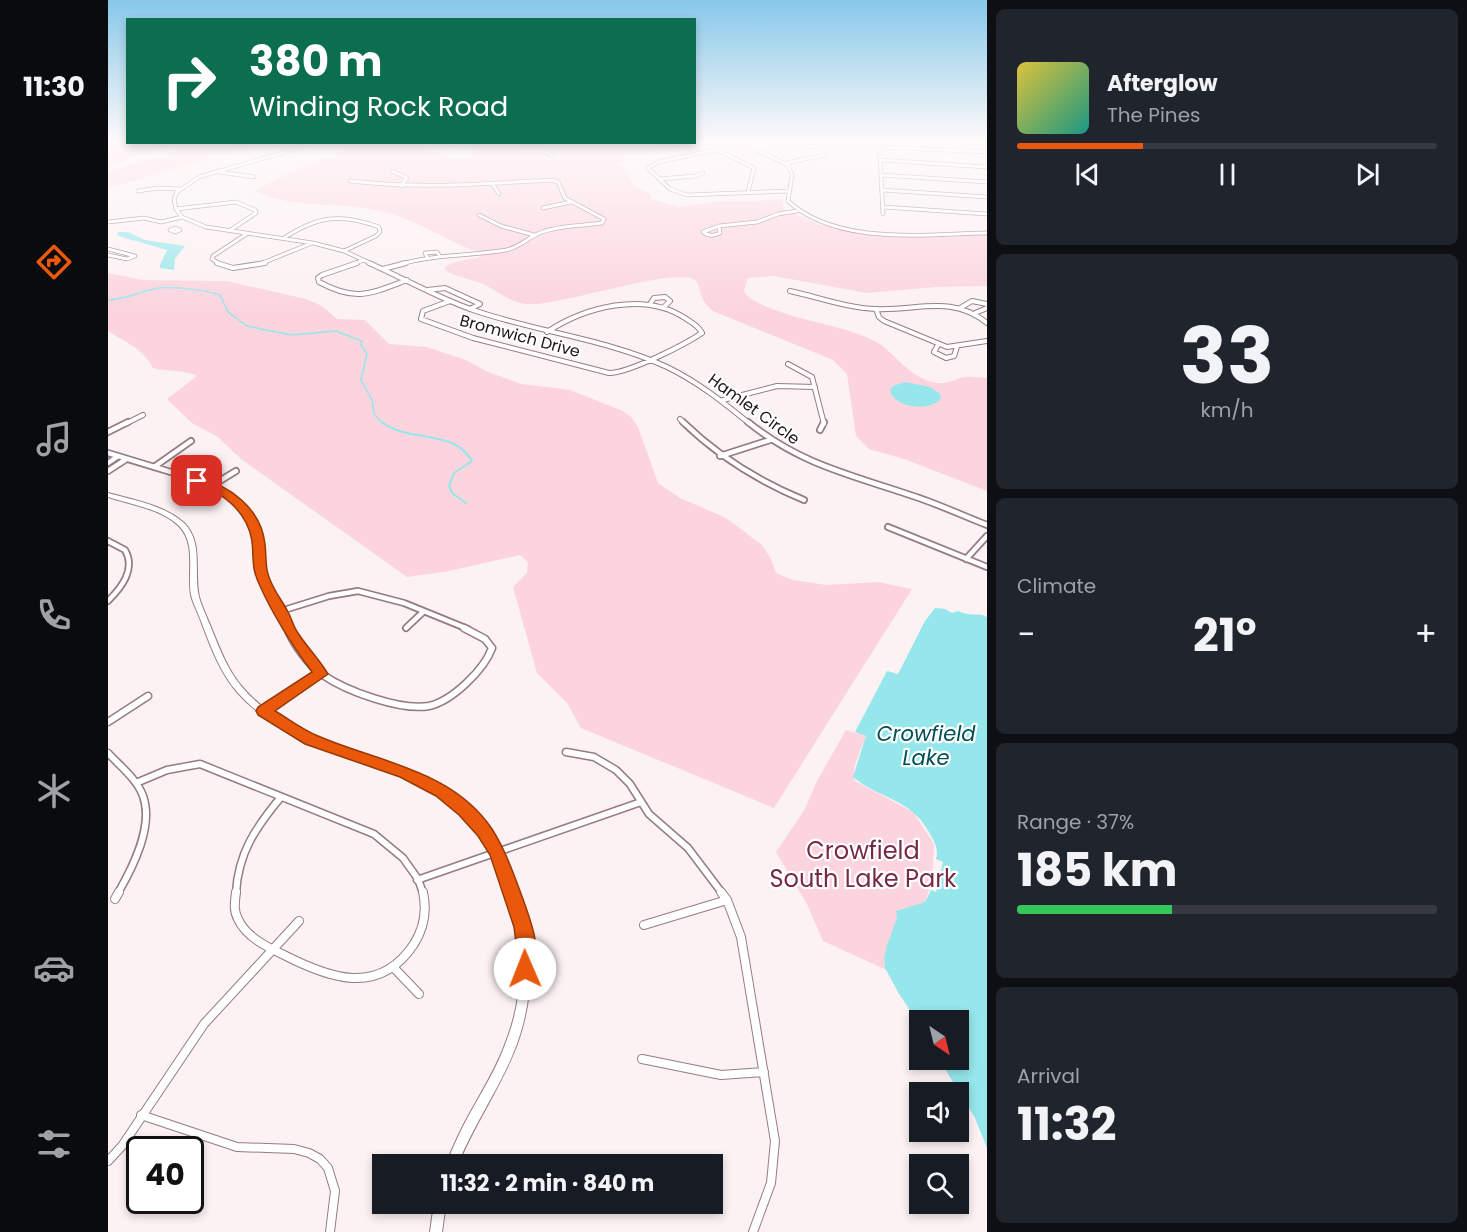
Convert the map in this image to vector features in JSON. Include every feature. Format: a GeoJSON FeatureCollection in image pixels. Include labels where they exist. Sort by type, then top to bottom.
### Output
{"type":"FeatureCollection","features":[{"type":"Feature","properties":{"kind":"street"},"geometry":{"type":"LineString","coordinates":[[161,222],[182,217],[176,209],[174,200],[176,196]]}},
{"type":"Feature","properties":{"kind":"street"},"geometry":{"type":"LineString","coordinates":[[383,269],[427,257],[425,253],[431,250],[439,255],[507,250],[523,245],[534,235],[544,231],[593,226],[604,221],[565,196]]}},
{"type":"Feature","properties":{"kind":"street"},"geometry":{"type":"LineString","coordinates":[[788,196],[788,201],[796,210],[826,225],[864,232],[987,233]]}},
{"type":"Feature","properties":{"kind":"street"},"geometry":{"type":"LineString","coordinates":[[883,196],[883,214]]}},
{"type":"Feature","properties":{"kind":"street"},"geometry":{"type":"LineString","coordinates":[[176,209],[236,202],[255,210],[256,213],[229,231]]}},
{"type":"Feature","properties":{"kind":"street"},"geometry":{"type":"LineString","coordinates":[[543,208],[572,202]]}},
{"type":"Feature","properties":{"kind":"street"},"geometry":{"type":"LineString","coordinates":[[884,207],[987,214]]}},
{"type":"Feature","properties":{"kind":"street"},"geometry":{"type":"LineString","coordinates":[[719,226],[720,233],[717,235],[703,232],[719,226],[757,222],[796,210]]}},
{"type":"Feature","properties":{"kind":"street"},"geometry":{"type":"LineString","coordinates":[[479,216],[501,226],[534,235]]}},
{"type":"Feature","properties":{"kind":"street","name":"Hamlet Circle"},"geometry":{"type":"LineString","coordinates":[[182,217],[229,231],[313,243],[344,252],[470,309],[547,332],[589,341],[648,360],[687,377],[723,400],[770,440],[830,471],[911,495],[987,525]]}},
{"type":"Feature","properties":{"kind":"street"},"geometry":{"type":"LineString","coordinates":[[108,221],[144,218],[161,222],[170,229]]}},
{"type":"Feature","properties":{"kind":"street"},"geometry":{"type":"LineString","coordinates":[[284,238],[308,223],[324,219],[346,219],[379,227],[380,232],[376,236],[344,252]]}},
{"type":"Feature","properties":{"kind":"street"},"geometry":{"type":"LineString","coordinates":[[248,233],[213,256],[212,259],[215,262],[239,267],[255,266],[313,243]]}},
{"type":"Feature","properties":{"kind":"street"},"geometry":{"type":"LineString","coordinates":[[108,249],[135,256],[127,259],[110,255]]}},
{"type":"Feature","properties":{"kind":"street"},"geometry":{"type":"LineString","coordinates":[[110,255],[119,253]]}},
{"type":"Feature","properties":{"kind":"street"},"geometry":{"type":"LineString","coordinates":[[364,260],[322,275],[318,278],[319,282],[354,296],[364,295],[407,280]]}},
{"type":"Feature","properties":{"kind":"street","name":"Hamlet Circle"},"geometry":{"type":"LineString","coordinates":[[427,290],[445,288],[480,304],[470,309]]}},
{"type":"Feature","properties":{"kind":"street"},"geometry":{"type":"LineString","coordinates":[[790,291],[876,309],[936,306],[960,308],[975,314],[987,323]]}},
{"type":"Feature","properties":{"kind":"street"},"geometry":{"type":"LineString","coordinates":[[650,304],[654,298],[665,297],[670,301],[664,307]]}},
{"type":"Feature","properties":{"kind":"street","name":"Bromwich Drive"},"geometry":{"type":"LineString","coordinates":[[450,301],[423,311],[421,319],[496,343],[604,372],[624,372],[648,360]]}},
{"type":"Feature","properties":{"kind":"street"},"geometry":{"type":"LineString","coordinates":[[960,308],[972,301],[987,306]]}},
{"type":"Feature","properties":{"kind":"street"},"geometry":{"type":"LineString","coordinates":[[547,332],[556,324],[574,316],[621,306],[650,304],[664,307],[699,327],[702,333],[694,340],[670,348],[648,360]]}},
{"type":"Feature","properties":{"kind":"street"},"geometry":{"type":"LineString","coordinates":[[975,314],[987,306]]}},
{"type":"Feature","properties":{"kind":"street"},"geometry":{"type":"LineString","coordinates":[[876,309],[879,317],[884,321],[938,345],[957,347],[987,341]]}},
{"type":"Feature","properties":{"kind":"street"},"geometry":{"type":"LineString","coordinates":[[938,345],[934,352],[946,358],[954,356],[957,347]]}},
{"type":"Feature","properties":{"kind":"street"},"geometry":{"type":"LineString","coordinates":[[788,364],[809,373],[816,387],[824,423],[820,430]]}},
{"type":"Feature","properties":{"kind":"street"},"geometry":{"type":"LineString","coordinates":[[723,400],[777,386],[816,387]]}},
{"type":"Feature","properties":{"kind":"street"},"geometry":{"type":"LineString","coordinates":[[108,432],[143,415]]}},
{"type":"Feature","properties":{"kind":"street"},"geometry":{"type":"LineString","coordinates":[[680,419],[720,456],[754,478],[804,500]]}},
{"type":"Feature","properties":{"kind":"street"},"geometry":{"type":"LineString","coordinates":[[720,456],[770,440]]}},
{"type":"Feature","properties":{"kind":"street"},"geometry":{"type":"LineString","coordinates":[[154,467],[191,441]]}},
{"type":"Feature","properties":{"kind":"street"},"geometry":{"type":"LineString","coordinates":[[108,453],[213,485],[235,500],[255,527],[258,567],[281,611],[289,632],[321,674],[378,699],[425,707],[440,701],[490,658],[492,648],[476,632],[404,603],[358,591],[337,594],[281,611]]}},
{"type":"Feature","properties":{"kind":"street"},"geometry":{"type":"LineString","coordinates":[[108,463],[117,457]]}},
{"type":"Feature","properties":{"kind":"street"},"geometry":{"type":"LineString","coordinates":[[108,471],[125,460]]}},
{"type":"Feature","properties":{"kind":"street"},"geometry":{"type":"LineString","coordinates":[[213,485],[236,471]]}},
{"type":"Feature","properties":{"kind":"street"},"geometry":{"type":"LineString","coordinates":[[108,495],[153,509],[183,526],[190,536],[194,551],[191,578],[195,597],[214,649],[240,690],[263,711],[311,740],[406,772],[442,791],[484,831],[498,854],[523,927],[526,951],[524,986],[512,1043],[456,1154]]}},
{"type":"Feature","properties":{"kind":"street"},"geometry":{"type":"LineString","coordinates":[[888,527],[987,567]]}},
{"type":"Feature","properties":{"kind":"street"},"geometry":{"type":"LineString","coordinates":[[966,559],[987,536]]}},
{"type":"Feature","properties":{"kind":"street"},"geometry":{"type":"LineString","coordinates":[[108,541],[123,548],[128,556],[129,564],[123,584],[108,601]]}},
{"type":"Feature","properties":{"kind":"street"},"geometry":{"type":"LineString","coordinates":[[406,628],[423,612]]}},
{"type":"Feature","properties":{"kind":"street"},"geometry":{"type":"LineString","coordinates":[[263,711],[321,674]]}},
{"type":"Feature","properties":{"kind":"street"},"geometry":{"type":"LineString","coordinates":[[108,722],[148,696]]}},
{"type":"Feature","properties":{"kind":"street"},"geometry":{"type":"LineString","coordinates":[[566,752],[594,757],[616,770],[630,784],[641,802],[662,826],[688,848],[727,900],[741,937],[775,1141],[771,1183],[753,1232]]}},
{"type":"Feature","properties":{"kind":"street"},"geometry":{"type":"LineString","coordinates":[[108,753],[136,783],[145,798],[146,818],[129,875],[115,899]]}},
{"type":"Feature","properties":{"kind":"street"},"geometry":{"type":"LineString","coordinates":[[136,783],[155,773],[180,765],[200,764],[281,796],[374,834],[402,855],[417,880],[426,902],[420,935],[408,954],[394,968],[369,977],[348,980],[320,973],[272,950],[245,930],[235,912],[239,859],[252,830],[281,796]]}},
{"type":"Feature","properties":{"kind":"street"},"geometry":{"type":"LineString","coordinates":[[417,880],[498,854],[641,802]]}},
{"type":"Feature","properties":{"kind":"street"},"geometry":{"type":"LineString","coordinates":[[644,925],[727,900]]}},
{"type":"Feature","properties":{"kind":"street"},"geometry":{"type":"LineString","coordinates":[[108,1161],[122,1146],[204,1024],[299,921]]}},
{"type":"Feature","properties":{"kind":"street"},"geometry":{"type":"LineString","coordinates":[[394,968],[419,994]]}},
{"type":"Feature","properties":{"kind":"street"},"geometry":{"type":"LineString","coordinates":[[642,1059],[722,1075],[764,1072]]}},
{"type":"Feature","properties":{"kind":"street"},"geometry":{"type":"LineString","coordinates":[[141,1115],[172,1123],[243,1149],[296,1149],[316,1154],[331,1171],[335,1194],[334,1218],[330,1232]]}},
{"type":"Feature","properties":{"kind":"street"},"geometry":{"type":"LineString","coordinates":[[436,1232],[438,1214]]}},
{"type":"Feature","properties":{"kind":"green space"},"geometry":{"type":"Polygon","coordinates":[[[268,196],[651,196],[651,199],[680,207],[710,202],[778,200],[783,201],[783,208],[820,225],[844,230],[898,237],[899,235],[960,237],[961,235],[987,235],[987,286],[936,287],[867,293],[774,276],[748,278],[744,291],[751,298],[778,311],[844,329],[870,339],[884,347],[915,374],[929,381],[941,383],[964,377],[987,378],[987,491],[904,459],[869,449],[856,436],[847,374],[833,360],[713,311],[705,302],[695,280],[684,277],[666,278],[544,303],[521,303],[483,284],[444,270],[446,266],[455,262],[481,257],[479,251],[469,249],[414,223],[392,214],[365,208],[268,196]]]}},
{"type":"Feature","properties":{"kind":"green space"},"geometry":{"type":"Polygon","coordinates":[[[108,273],[143,280],[226,281],[306,299],[322,306],[337,319],[365,320],[389,344],[427,347],[466,360],[486,371],[521,384],[570,390],[623,411],[631,417],[638,427],[658,483],[680,498],[726,518],[762,545],[776,573],[793,580],[826,585],[878,582],[912,589],[774,808],[581,728],[567,703],[537,673],[513,587],[527,573],[528,562],[520,555],[449,571],[407,577],[241,459],[218,437],[192,423],[167,399],[197,376],[186,372],[153,368],[144,355],[108,331],[108,273]]]}},
{"type":"Feature","properties":{"kind":"green space","name":"Crowfield South Lake Park"},"geometry":{"type":"Polygon","coordinates":[[[846,730],[866,736],[855,764],[855,781],[913,812],[934,844],[932,881],[925,902],[891,972],[823,941],[807,904],[776,852],[805,809],[817,781],[846,730]]]}},
{"type":"Feature","properties":{"kind":"water"},"geometry":{"type":"Polygon","coordinates":[[[118,232],[128,232],[145,240],[185,246],[175,259],[174,270],[160,268],[167,250],[122,237],[117,235],[118,232]]]}},
{"type":"Feature","properties":{"kind":"water"},"geometry":{"type":"Polygon","coordinates":[[[905,382],[930,387],[940,394],[941,399],[929,406],[921,407],[898,401],[890,390],[893,386],[905,382]]]}},
{"type":"Feature","properties":{"kind":"water","name":"Crowfield Lake"},"geometry":{"type":"Polygon","coordinates":[[[935,608],[945,609],[952,613],[958,611],[987,617],[987,1148],[969,1108],[969,1082],[953,1082],[946,1070],[969,1070],[969,1010],[910,1010],[885,968],[884,958],[897,918],[896,911],[925,902],[931,890],[936,892],[943,862],[936,859],[933,839],[913,812],[853,777],[866,736],[855,732],[887,671],[898,674],[925,621],[935,608]]]}},
{"type":"Feature","properties":{"kind":"waterway"},"geometry":{"type":"LineString","coordinates":[[108,300],[160,288],[197,290],[220,295],[228,312],[247,326],[292,335],[336,331],[362,341],[361,345],[367,354],[361,380],[372,400],[374,414],[383,424]]}},
{"type":"Feature","properties":{"kind":"waterway"},"geometry":{"type":"LineString","coordinates":[[382,422],[405,433],[443,440],[464,451],[472,461],[454,473],[449,486],[452,493],[466,503]]}},
{"type":"Feature","properties":{"kind":"route"},"geometry":{"type":"LineString","coordinates":[[197,481],[213,485],[235,500],[255,527],[258,567],[281,611],[289,632],[321,674],[263,711],[311,740],[406,772],[442,791],[465,810],[484,831],[498,854],[523,927],[526,951],[525,969]]}}]}
